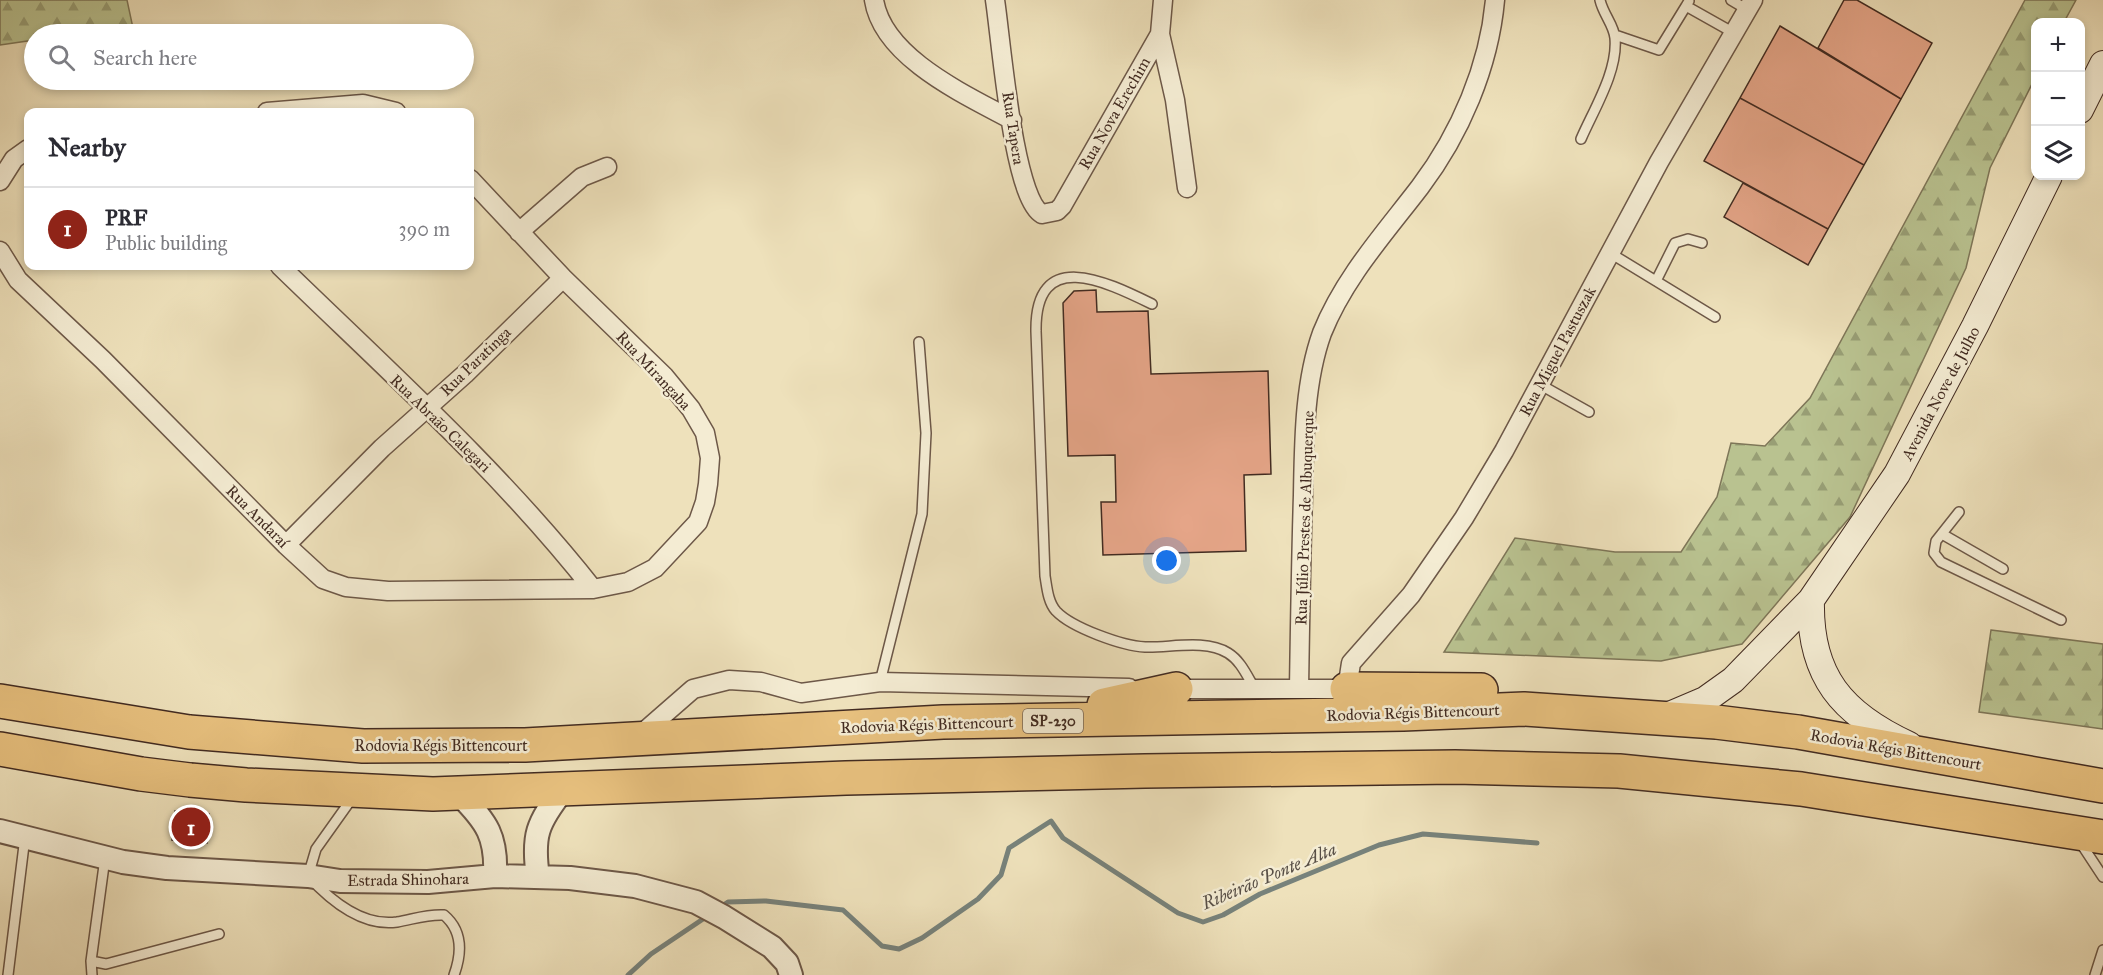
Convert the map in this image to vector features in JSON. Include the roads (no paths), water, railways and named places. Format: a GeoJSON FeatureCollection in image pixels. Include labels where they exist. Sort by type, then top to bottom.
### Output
{"type":"FeatureCollection","features":[{"type":"Feature","properties":{"kind":"highway"},"geometry":{"type":"LineString","coordinates":[[943,722],[990,715],[1085,708],[1176,689]]}},
{"type":"Feature","properties":{"kind":"highway"},"geometry":{"type":"LineString","coordinates":[[1347,689],[1502,690],[1524,708]]}},
{"type":"Feature","properties":{"kind":"highway","name":"Rodovia Régis Bittencourt"},"geometry":{"type":"LineString","coordinates":[[14,701],[189,732],[363,746],[525,745],[943,722],[1403,714],[1524,708],[1663,717],[1798,732],[2103,786]]}},
{"type":"Feature","properties":{"kind":"highway"},"geometry":{"type":"LineString","coordinates":[[0,749],[170,778],[246,785],[460,795],[846,778],[1145,771],[1455,767],[1619,771],[1801,789],[2088,834]]}},
{"type":"Feature","properties":{"kind":"main road"},"geometry":{"type":"LineString","coordinates":[[2085,100],[2103,64]]}},
{"type":"Feature","properties":{"kind":"main road","name":"Avenida Nove de Julho"},"geometry":{"type":"LineString","coordinates":[[1663,717],[1705,700],[1733,680],[1752,664],[1811,600],[1897,474],[1975,326],[2047,180]]}},
{"type":"Feature","properties":{"kind":"main road"},"geometry":{"type":"LineString","coordinates":[[1811,600],[1810,629],[1816,653],[1827,679],[1844,704],[1869,724],[1925,753]]}},
{"type":"Feature","properties":{"kind":"street"},"geometry":{"type":"LineString","coordinates":[[874,0],[888,33],[931,75],[1012,120]]}},
{"type":"Feature","properties":{"kind":"street","name":"Rua Tapera"},"geometry":{"type":"LineString","coordinates":[[995,0],[1023,179],[1037,211],[1042,214],[1056,211],[1069,192]]}},
{"type":"Feature","properties":{"kind":"street","name":"Rua Nova Erechim"},"geometry":{"type":"LineString","coordinates":[[1163,0],[1160,34],[1175,100],[1187,188]]}},
{"type":"Feature","properties":{"kind":"street","name":"Rua Júlio Prestes de Albuquerque"},"geometry":{"type":"LineString","coordinates":[[1299,689],[1304,439],[1311,380],[1322,335],[1339,296],[1421,185],[1446,146],[1473,92],[1487,47],[1495,0]]}},
{"type":"Feature","properties":{"kind":"street","name":"Rua Miguel Pastuszak"},"geometry":{"type":"LineString","coordinates":[[1347,689],[1351,663],[1411,595],[1464,518],[1504,451],[1610,253],[1750,5]]}},
{"type":"Feature","properties":{"kind":"street","name":"Rua Nova Erechim"},"geometry":{"type":"LineString","coordinates":[[1069,192],[1160,34]]}},
{"type":"Feature","properties":{"kind":"street"},"geometry":{"type":"LineString","coordinates":[[315,108],[363,104],[380,108]]}},
{"type":"Feature","properties":{"kind":"street"},"geometry":{"type":"LineString","coordinates":[[0,180],[14,159],[24,152]]}},
{"type":"Feature","properties":{"kind":"street"},"geometry":{"type":"LineString","coordinates":[[519,232],[582,177],[607,167]]}},
{"type":"Feature","properties":{"kind":"street","name":"Rua Mirangaba"},"geometry":{"type":"LineString","coordinates":[[474,183],[563,278],[664,376],[691,409],[705,433],[710,458],[705,502],[698,522],[655,568],[637,577],[593,589]]}},
{"type":"Feature","properties":{"kind":"street","name":"Rua Andaraí"},"geometry":{"type":"LineString","coordinates":[[1,257],[18,280],[103,360],[286,545],[323,579],[346,587],[388,591],[593,589]]}},
{"type":"Feature","properties":{"kind":"street","name":"Rua Abraão Calegari"},"geometry":{"type":"LineString","coordinates":[[284,270],[548,532],[593,589]]}},
{"type":"Feature","properties":{"kind":"street","name":"Rua Paratinga"},"geometry":{"type":"LineString","coordinates":[[286,545],[425,408],[465,374],[563,278]]}},
{"type":"Feature","properties":{"kind":"street"},"geometry":{"type":"LineString","coordinates":[[635,740],[693,689],[729,680],[761,682],[801,693],[880,682],[1176,689],[1347,689]]}},
{"type":"Feature","properties":{"kind":"street"},"geometry":{"type":"LineString","coordinates":[[538,878],[534,850],[535,835],[545,813],[563,790]]}},
{"type":"Feature","properties":{"kind":"street"},"geometry":{"type":"LineString","coordinates":[[460,795],[482,817],[492,835],[496,857],[495,876]]}},
{"type":"Feature","properties":{"kind":"street","name":"Estrada Shinohara"},"geometry":{"type":"LineString","coordinates":[[0,831],[105,858],[167,868],[308,876],[340,881],[428,882],[495,876],[635,886],[679,896],[716,913],[772,947],[787,963],[791,975]]}},
{"type":"Feature","properties":{"kind":"lane"},"geometry":{"type":"LineString","coordinates":[[1581,139],[1613,64],[1615,35],[1602,12],[1600,0]]}},
{"type":"Feature","properties":{"kind":"lane"},"geometry":{"type":"LineString","coordinates":[[1731,0],[1750,5]]}},
{"type":"Feature","properties":{"kind":"lane"},"geometry":{"type":"LineString","coordinates":[[1615,35],[1659,50],[1688,3],[1734,33]]}},
{"type":"Feature","properties":{"kind":"lane"},"geometry":{"type":"LineString","coordinates":[[1656,281],[1675,243],[1688,239],[1702,243]]}},
{"type":"Feature","properties":{"kind":"lane"},"geometry":{"type":"LineString","coordinates":[[1610,253],[1715,317]]}},
{"type":"Feature","properties":{"kind":"lane"},"geometry":{"type":"LineString","coordinates":[[1152,304],[1110,286],[1076,276],[1061,279],[1048,286],[1040,297],[1036,309],[1036,331],[1043,546],[1048,596],[1056,611],[1070,621],[1123,643],[1146,647],[1210,648],[1226,652],[1239,662],[1255,689]]}},
{"type":"Feature","properties":{"kind":"lane"},"geometry":{"type":"LineString","coordinates":[[880,682],[921,514],[926,433],[919,342]]}},
{"type":"Feature","properties":{"kind":"lane"},"geometry":{"type":"LineString","coordinates":[[1539,384],[1589,412]]}},
{"type":"Feature","properties":{"kind":"lane"},"geometry":{"type":"LineString","coordinates":[[1959,512],[1936,541],[1934,553],[1941,562],[2061,620]]}},
{"type":"Feature","properties":{"kind":"lane"},"geometry":{"type":"LineString","coordinates":[[1942,534],[2003,569]]}},
{"type":"Feature","properties":{"kind":"lane"},"geometry":{"type":"LineString","coordinates":[[358,789],[316,849],[308,876],[328,899],[374,920],[397,922],[421,915],[444,915],[456,929],[460,944],[454,975]]}},
{"type":"Feature","properties":{"kind":"lane"},"geometry":{"type":"LineString","coordinates":[[2088,834],[2103,877]]}},
{"type":"Feature","properties":{"kind":"lane"},"geometry":{"type":"LineString","coordinates":[[8,975],[26,837]]}},
{"type":"Feature","properties":{"kind":"lane"},"geometry":{"type":"LineString","coordinates":[[92,975],[91,961],[105,858]]}},
{"type":"Feature","properties":{"kind":"lane"},"geometry":{"type":"LineString","coordinates":[[91,961],[106,964],[219,933]]}},
{"type":"Feature","properties":{"kind":"lane"},"geometry":{"type":"LineString","coordinates":[[2095,975],[2103,950]]}},
{"type":"Feature","properties":{"kind":"waterway","name":"Ribeirão Ponte Alta"},"geometry":{"type":"LineString","coordinates":[[719,908],[728,902],[766,901],[843,910],[882,946],[899,949],[922,938],[978,899],[1001,875],[1009,848],[1051,821],[1063,838],[1178,913],[1203,922],[1223,915],[1260,894],[1379,845],[1423,834],[1537,843]]}},
{"type":"Feature","properties":{"kind":"waterway","name":"Ribeirão Ponte Alta"},"geometry":{"type":"LineString","coordinates":[[628,975],[651,954],[709,915]]}},
{"type":"Feature","properties":{"kind":"place","name":"PRF"},"geometry":{"type":"Point","coordinates":[191,827]}}]}
